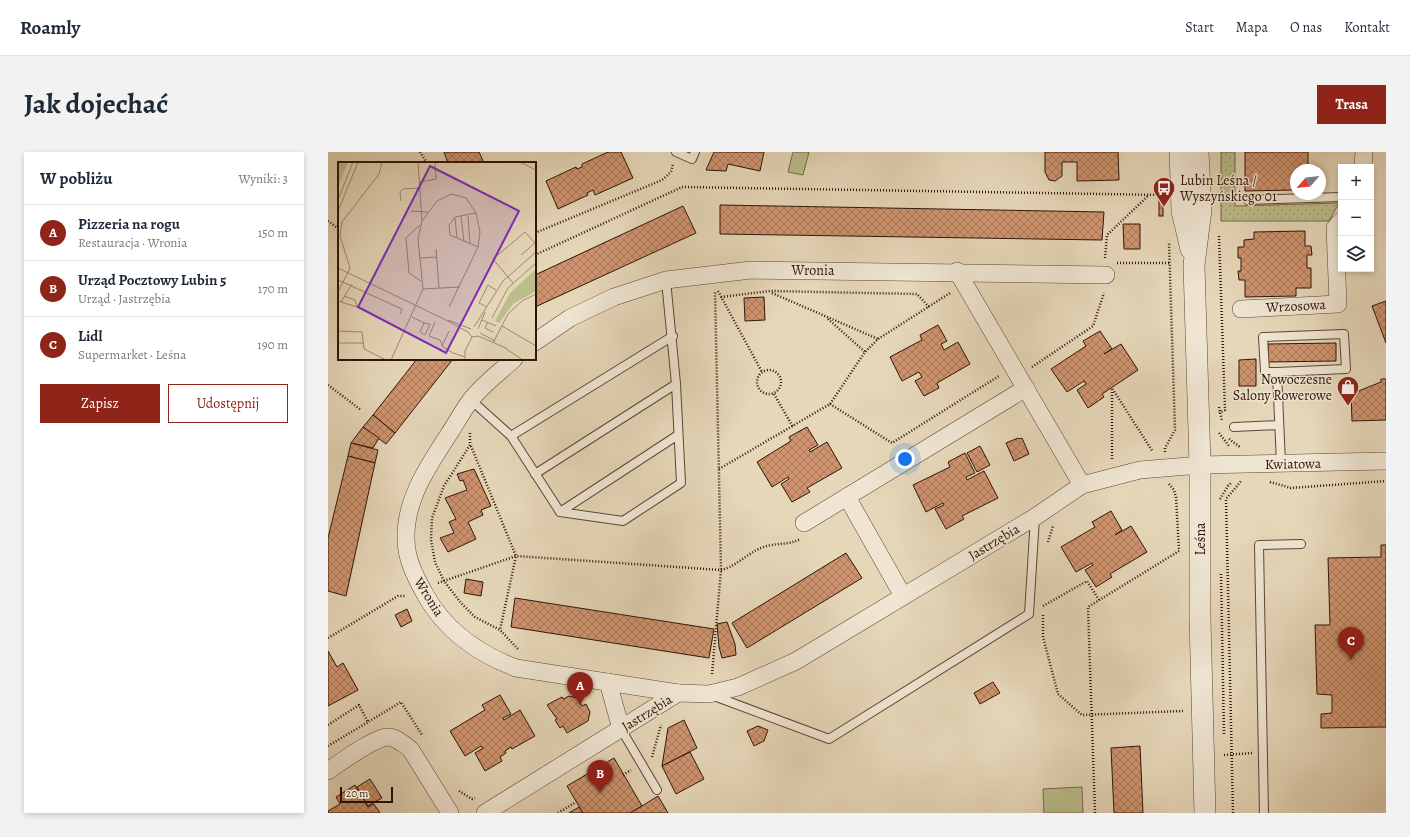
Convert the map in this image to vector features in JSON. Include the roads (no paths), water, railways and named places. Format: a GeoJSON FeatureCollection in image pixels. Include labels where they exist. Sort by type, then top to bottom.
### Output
{"type":"FeatureCollection","features":[{"type":"Feature","properties":{"kind":"street","name":"Leśna"},"geometry":{"type":"LineString","coordinates":[[1180,152],[1182,211],[1194,265]]}},
{"type":"Feature","properties":{"kind":"street","name":"Leśna"},"geometry":{"type":"LineString","coordinates":[[1198,152],[1201,210],[1194,265],[1200,465],[1200,618],[1205,813]]}},
{"type":"Feature","properties":{"kind":"street"},"geometry":{"type":"LineString","coordinates":[[1363,164],[1364,152]]}},
{"type":"Feature","properties":{"kind":"street","name":"Wrzosowa"},"geometry":{"type":"LineString","coordinates":[[1241,309],[1338,304],[1334,228],[1338,224]]}},
{"type":"Feature","properties":{"kind":"street","name":"Wronia"},"geometry":{"type":"LineString","coordinates":[[536,341],[570,318],[614,297],[666,280],[751,270],[956,271],[1106,275]]}},
{"type":"Feature","properties":{"kind":"street"},"geometry":{"type":"LineString","coordinates":[[956,271],[1082,484]]}},
{"type":"Feature","properties":{"kind":"street","name":"Wronia"},"geometry":{"type":"LineString","coordinates":[[513,360],[476,405],[423,474],[410,505],[406,539],[408,556],[414,574],[432,607],[451,629],[473,647],[506,664],[516,668],[678,694]]}},
{"type":"Feature","properties":{"kind":"street"},"geometry":{"type":"LineString","coordinates":[[803,531],[847,497],[1026,388]]}},
{"type":"Feature","properties":{"kind":"street","name":"Kwiatowa"},"geometry":{"type":"LineString","coordinates":[[1200,465],[1386,461]]}},
{"type":"Feature","properties":{"kind":"street","name":"Jastrzębia"},"geometry":{"type":"LineString","coordinates":[[491,811],[678,694],[709,694],[738,687],[796,661],[1035,517],[1082,484],[1140,470],[1200,465]]}},
{"type":"Feature","properties":{"kind":"street"},"geometry":{"type":"LineString","coordinates":[[847,497],[903,596]]}},
{"type":"Feature","properties":{"kind":"street"},"geometry":{"type":"LineString","coordinates":[[608,682],[621,729]]}},
{"type":"Feature","properties":{"kind":"street"},"geometry":{"type":"LineString","coordinates":[[328,771],[378,739],[388,737],[402,742],[411,750],[450,813]]}},
{"type":"Feature","properties":{"kind":"lane"},"geometry":{"type":"LineString","coordinates":[[676,152],[692,159],[695,152]]}},
{"type":"Feature","properties":{"kind":"lane"},"geometry":{"type":"LineString","coordinates":[[1248,200],[1338,197]]}},
{"type":"Feature","properties":{"kind":"lane"},"geometry":{"type":"LineString","coordinates":[[476,405],[511,436],[560,512],[623,521],[681,482],[673,336],[666,280]]}},
{"type":"Feature","properties":{"kind":"lane"},"geometry":{"type":"LineString","coordinates":[[1344,334],[1346,369],[1277,372],[1265,372],[1264,337],[1344,334]]}},
{"type":"Feature","properties":{"kind":"lane"},"geometry":{"type":"LineString","coordinates":[[511,436],[673,336]]}},
{"type":"Feature","properties":{"kind":"lane"},"geometry":{"type":"LineString","coordinates":[[1277,372],[1281,464]]}},
{"type":"Feature","properties":{"kind":"lane"},"geometry":{"type":"LineString","coordinates":[[535,474],[676,384]]}},
{"type":"Feature","properties":{"kind":"lane"},"geometry":{"type":"LineString","coordinates":[[1234,426],[1279,426]]}},
{"type":"Feature","properties":{"kind":"lane"},"geometry":{"type":"LineString","coordinates":[[560,512],[678,435]]}},
{"type":"Feature","properties":{"kind":"lane"},"geometry":{"type":"LineString","coordinates":[[709,694],[764,713],[829,739],[1029,614],[1035,517]]}},
{"type":"Feature","properties":{"kind":"lane"},"geometry":{"type":"LineString","coordinates":[[1264,813],[1259,546],[1301,544]]}},
{"type":"Feature","properties":{"kind":"lane"},"geometry":{"type":"LineString","coordinates":[[621,729],[657,790]]}},
{"type":"Feature","properties":{"kind":"place","name":"Lubin Leśna / Wyszyńskiego 01"},"geometry":{"type":"Point","coordinates":[1164,208]}},
{"type":"Feature","properties":{"kind":"place","name":"Nowoczesne Salony Rowerowe"},"geometry":{"type":"Point","coordinates":[1348,406]}},
{"type":"Feature","properties":{"kind":"place","name":"Lidl"},"geometry":{"type":"Point","coordinates":[1351,660]}},
{"type":"Feature","properties":{"kind":"place","name":"Pizzeria na rogu"},"geometry":{"type":"Point","coordinates":[580,705]}},
{"type":"Feature","properties":{"kind":"place","name":"Urząd Pocztowy Lubin 5"},"geometry":{"type":"Point","coordinates":[600,793]}}]}
